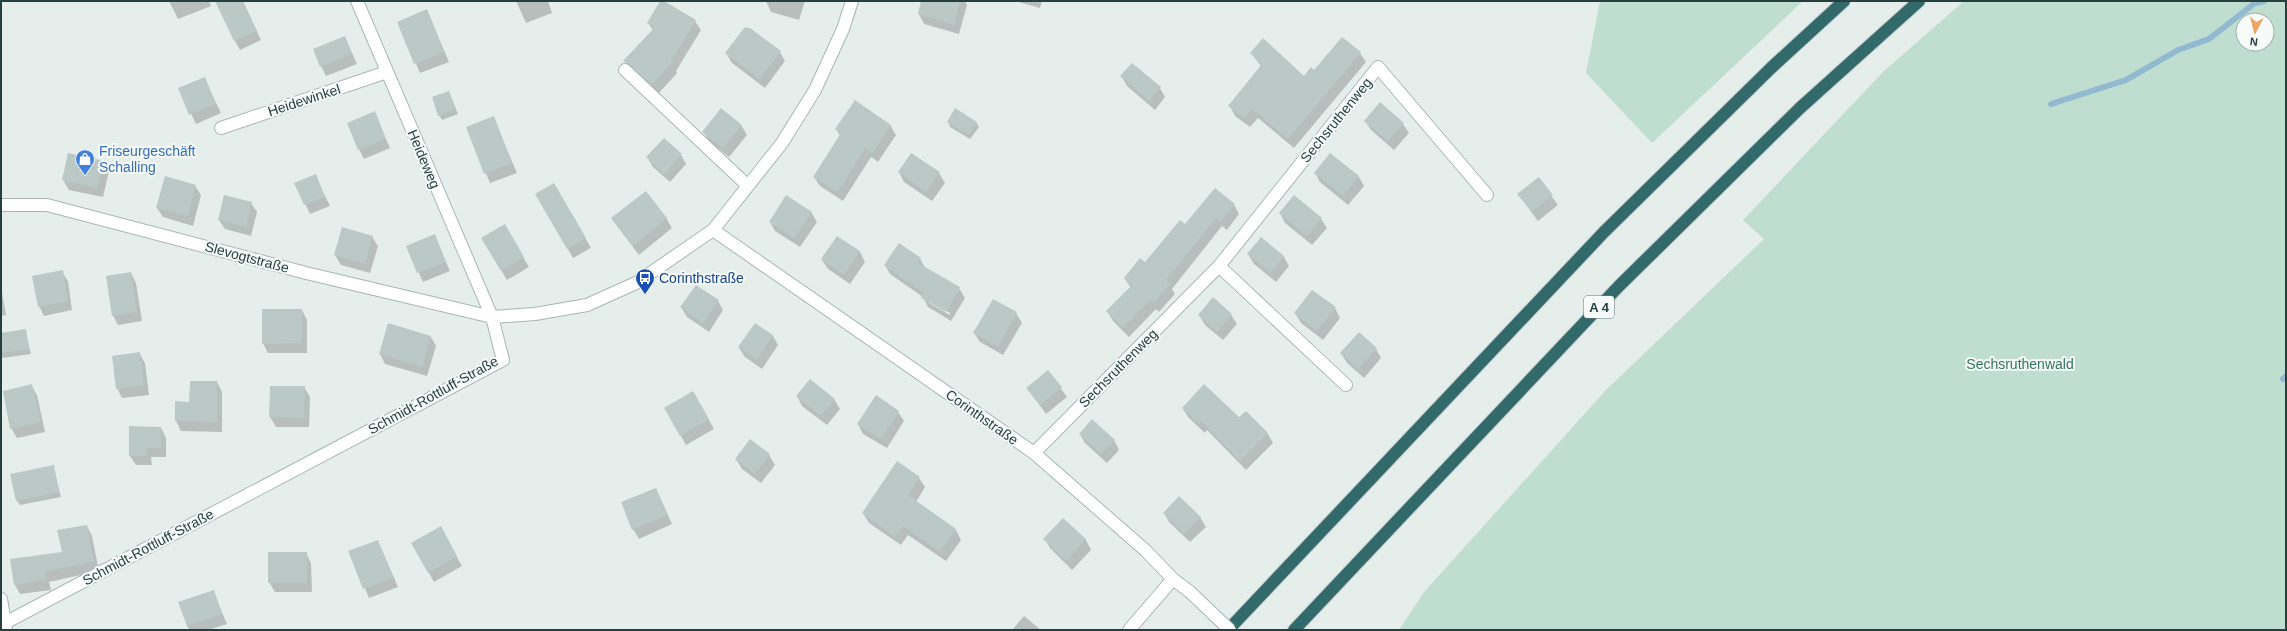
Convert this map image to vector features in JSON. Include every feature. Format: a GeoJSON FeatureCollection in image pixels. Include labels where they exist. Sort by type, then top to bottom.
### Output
{"type":"FeatureCollection","features":[{"type":"Feature","properties":{"kind":"highway"},"geometry":{"type":"LineString","coordinates":[[1229,630],[1604,232],[1771,68],[1844,1]]}},
{"type":"Feature","properties":{"kind":"highway","name":"A 4"},"geometry":{"type":"LineString","coordinates":[[1294,630],[1619,286],[1800,108],[1919,1]]}},
{"type":"Feature","properties":{"kind":"street","name":"Heideweg"},"geometry":{"type":"LineString","coordinates":[[357,1],[492,317]]}},
{"type":"Feature","properties":{"kind":"street"},"geometry":{"type":"LineString","coordinates":[[492,317],[535,314],[587,305],[636,283],[713,230],[782,143],[815,90],[843,29],[852,1]]}},
{"type":"Feature","properties":{"kind":"street","name":"Sechsruthenweg"},"geometry":{"type":"LineString","coordinates":[[1034,453],[1218,266],[1378,67],[1487,195]]}},
{"type":"Feature","properties":{"kind":"street"},"geometry":{"type":"LineString","coordinates":[[625,70],[748,186]]}},
{"type":"Feature","properties":{"kind":"street","name":"Heidewinkel"},"geometry":{"type":"LineString","coordinates":[[221,128],[387,72]]}},
{"type":"Feature","properties":{"kind":"street","name":"Slevogtstraße"},"geometry":{"type":"LineString","coordinates":[[1,206],[47,205],[306,273],[492,317]]}},
{"type":"Feature","properties":{"kind":"street","name":"Corinthstraße"},"geometry":{"type":"LineString","coordinates":[[713,230],[1034,453],[1145,550],[1173,579],[1190,592],[1229,630]]}},
{"type":"Feature","properties":{"kind":"street"},"geometry":{"type":"LineString","coordinates":[[1218,266],[1346,385]]}},
{"type":"Feature","properties":{"kind":"street","name":"Schmidt-Rottluff-Straße"},"geometry":{"type":"LineString","coordinates":[[4,626],[503,360],[492,317]]}},
{"type":"Feature","properties":{"kind":"street"},"geometry":{"type":"LineString","coordinates":[[1129,630],[1173,579]]}},
{"type":"Feature","properties":{"kind":"street"},"geometry":{"type":"LineString","coordinates":[[1,599],[4,626]]}},
{"type":"Feature","properties":{"kind":"green space"},"geometry":{"type":"Polygon","coordinates":[[[1600,1],[1803,1],[1652,143],[1586,73],[1600,1]]]}},
{"type":"Feature","properties":{"kind":"green space","name":"Sechsruthenwald"},"geometry":{"type":"Polygon","coordinates":[[[1964,1],[2286,1],[2286,630],[1399,630],[1424,592],[1607,389],[1764,239],[1743,220],[1883,72],[1964,1]]]}},
{"type":"Feature","properties":{"kind":"building"},"geometry":{"type":"Polygon","coordinates":[[[215,1],[243,1],[257,31],[234,41],[215,1]]]}},
{"type":"Feature","properties":{"kind":"building"},"geometry":{"type":"Polygon","coordinates":[[[660,1],[664,1],[696,20],[671,61],[672,62],[652,85],[630,65],[623,61],[655,27],[647,23],[660,1]]]}},
{"type":"Feature","properties":{"kind":"building"},"geometry":{"type":"Polygon","coordinates":[[[921,1],[960,1],[954,25],[918,14],[921,1]]]}},
{"type":"Feature","properties":{"kind":"building"},"geometry":{"type":"Polygon","coordinates":[[[427,9],[444,52],[414,64],[397,22],[427,9]]]}},
{"type":"Feature","properties":{"kind":"building"},"geometry":{"type":"Polygon","coordinates":[[[744,28],[750,28],[781,51],[760,79],[725,53],[744,28]]]}},
{"type":"Feature","properties":{"kind":"building"},"geometry":{"type":"Polygon","coordinates":[[[345,36],[352,54],[320,67],[313,49],[345,36]]]}},
{"type":"Feature","properties":{"kind":"building"},"geometry":{"type":"Polygon","coordinates":[[[1342,37],[1361,52],[1288,139],[1252,109],[1244,119],[1228,106],[1262,64],[1250,53],[1263,38],[1304,76],[1311,67],[1314,70],[1342,37]]]}},
{"type":"Feature","properties":{"kind":"building"},"geometry":{"type":"Polygon","coordinates":[[[1132,63],[1161,87],[1149,101],[1120,76],[1132,63]]]}},
{"type":"Feature","properties":{"kind":"building"},"geometry":{"type":"Polygon","coordinates":[[[205,77],[216,104],[189,115],[178,88],[205,77]]]}},
{"type":"Feature","properties":{"kind":"building"},"geometry":{"type":"Polygon","coordinates":[[[449,91],[456,109],[438,116],[432,97],[449,91]]]}},
{"type":"Feature","properties":{"kind":"building"},"geometry":{"type":"Polygon","coordinates":[[[855,100],[891,125],[872,153],[865,148],[838,192],[813,177],[841,133],[835,129],[855,100]]]}},
{"type":"Feature","properties":{"kind":"building"},"geometry":{"type":"Polygon","coordinates":[[[1380,102],[1404,123],[1388,141],[1364,121],[1380,102]]]}},
{"type":"Feature","properties":{"kind":"building"},"geometry":{"type":"Polygon","coordinates":[[[721,108],[742,125],[723,148],[702,132],[721,108]]]}},
{"type":"Feature","properties":{"kind":"building"},"geometry":{"type":"Polygon","coordinates":[[[955,108],[977,122],[968,135],[947,122],[955,108]]]}},
{"type":"Feature","properties":{"kind":"building"},"geometry":{"type":"Polygon","coordinates":[[[375,111],[386,139],[358,150],[347,123],[375,111]]]}},
{"type":"Feature","properties":{"kind":"building"},"geometry":{"type":"Polygon","coordinates":[[[494,116],[512,163],[484,174],[466,127],[494,116]]]}},
{"type":"Feature","properties":{"kind":"building"},"geometry":{"type":"Polygon","coordinates":[[[664,138],[682,154],[664,174],[646,157],[664,138]]]}},
{"type":"Feature","properties":{"kind":"building"},"geometry":{"type":"Polygon","coordinates":[[[68,153],[104,161],[97,188],[62,180],[68,153]]]}},
{"type":"Feature","properties":{"kind":"building"},"geometry":{"type":"Polygon","coordinates":[[[911,153],[940,172],[926,192],[898,172],[911,153]]]}},
{"type":"Feature","properties":{"kind":"building"},"geometry":{"type":"Polygon","coordinates":[[[1330,153],[1359,176],[1343,196],[1314,173],[1330,153]]]}},
{"type":"Feature","properties":{"kind":"building"},"geometry":{"type":"Polygon","coordinates":[[[316,174],[325,197],[304,205],[294,183],[316,174]]]}},
{"type":"Feature","properties":{"kind":"building"},"geometry":{"type":"Polygon","coordinates":[[[165,176],[196,185],[188,216],[156,208],[165,176]]]}},
{"type":"Feature","properties":{"kind":"building"},"geometry":{"type":"Polygon","coordinates":[[[1539,177],[1553,195],[1532,212],[1517,194],[1539,177]]]}},
{"type":"Feature","properties":{"kind":"building"},"geometry":{"type":"Polygon","coordinates":[[[554,183],[586,238],[567,249],[535,194],[554,183]]]}},
{"type":"Feature","properties":{"kind":"building"},"geometry":{"type":"Polygon","coordinates":[[[1215,188],[1235,204],[1221,221],[1217,217],[1166,280],[1170,283],[1154,303],[1150,300],[1123,328],[1106,311],[1132,285],[1124,278],[1140,258],[1145,262],[1180,220],[1185,224],[1215,188]]]}},
{"type":"Feature","properties":{"kind":"building"},"geometry":{"type":"Polygon","coordinates":[[[646,191],[667,218],[633,246],[611,218],[646,191]]]}},
{"type":"Feature","properties":{"kind":"building"},"geometry":{"type":"Polygon","coordinates":[[[224,195],[252,202],[246,227],[218,220],[224,195]]]}},
{"type":"Feature","properties":{"kind":"building"},"geometry":{"type":"Polygon","coordinates":[[[786,195],[812,212],[794,238],[769,222],[786,195]]]}},
{"type":"Feature","properties":{"kind":"building"},"geometry":{"type":"Polygon","coordinates":[[[1294,195],[1322,218],[1307,236],[1279,213],[1294,195]]]}},
{"type":"Feature","properties":{"kind":"building"},"geometry":{"type":"Polygon","coordinates":[[[505,224],[524,257],[501,271],[481,238],[505,224]]]}},
{"type":"Feature","properties":{"kind":"building"},"geometry":{"type":"Polygon","coordinates":[[[342,227],[373,236],[365,264],[334,255],[342,227]]]}},
{"type":"Feature","properties":{"kind":"building"},"geometry":{"type":"Polygon","coordinates":[[[435,234],[446,262],[417,273],[406,246],[435,234]]]}},
{"type":"Feature","properties":{"kind":"building"},"geometry":{"type":"Polygon","coordinates":[[[837,236],[860,251],[844,275],[821,259],[837,236]]]}},
{"type":"Feature","properties":{"kind":"building"},"geometry":{"type":"Polygon","coordinates":[[[1261,237],[1284,256],[1271,273],[1247,254],[1261,237]]]}},
{"type":"Feature","properties":{"kind":"building"},"geometry":{"type":"Polygon","coordinates":[[[899,243],[921,258],[918,263],[960,287],[946,312],[921,298],[924,293],[884,265],[899,243]]]}},
{"type":"Feature","properties":{"kind":"building"},"geometry":{"type":"Polygon","coordinates":[[[63,270],[68,301],[38,307],[32,276],[63,270]]]}},
{"type":"Feature","properties":{"kind":"building"},"geometry":{"type":"Polygon","coordinates":[[[131,272],[137,312],[112,316],[106,276],[131,272]]]}},
{"type":"Feature","properties":{"kind":"building"},"geometry":{"type":"Polygon","coordinates":[[[696,285],[719,300],[703,323],[680,307],[696,285]]]}},
{"type":"Feature","properties":{"kind":"building"},"geometry":{"type":"Polygon","coordinates":[[[1312,290],[1336,307],[1317,331],[1294,313],[1312,290]]]}},
{"type":"Feature","properties":{"kind":"building"},"geometry":{"type":"Polygon","coordinates":[[[1213,297],[1232,314],[1217,332],[1198,315],[1213,297]]]}},
{"type":"Feature","properties":{"kind":"building"},"geometry":{"type":"Polygon","coordinates":[[[993,299],[1017,312],[998,347],[973,333],[993,299]]]}},
{"type":"Feature","properties":{"kind":"building"},"geometry":{"type":"Polygon","coordinates":[[[262,309],[302,309],[302,343],[262,344],[262,309]]]}},
{"type":"Feature","properties":{"kind":"building"},"geometry":{"type":"Polygon","coordinates":[[[388,323],[431,336],[422,367],[379,354],[388,323]]]}},
{"type":"Feature","properties":{"kind":"building"},"geometry":{"type":"Polygon","coordinates":[[[755,323],[773,335],[757,360],[738,347],[755,323]]]}},
{"type":"Feature","properties":{"kind":"building"},"geometry":{"type":"Polygon","coordinates":[[[26,329],[29,349],[1,353],[1,333],[26,329]]]}},
{"type":"Feature","properties":{"kind":"building"},"geometry":{"type":"Polygon","coordinates":[[[1359,332],[1377,348],[1358,369],[1340,353],[1359,332]]]}},
{"type":"Feature","properties":{"kind":"building"},"geometry":{"type":"Polygon","coordinates":[[[140,352],[144,385],[116,389],[112,356],[140,352]]]}},
{"type":"Feature","properties":{"kind":"building"},"geometry":{"type":"Polygon","coordinates":[[[1048,370],[1062,387],[1040,405],[1026,388],[1048,370]]]}},
{"type":"Feature","properties":{"kind":"building"},"geometry":{"type":"Polygon","coordinates":[[[810,379],[835,399],[821,416],[796,396],[810,379]]]}},
{"type":"Feature","properties":{"kind":"building"},"geometry":{"type":"Polygon","coordinates":[[[190,381],[217,381],[217,422],[175,421],[175,401],[189,402],[190,381]]]}},
{"type":"Feature","properties":{"kind":"building"},"geometry":{"type":"Polygon","coordinates":[[[32,384],[41,422],[10,429],[3,391],[32,384]]]}},
{"type":"Feature","properties":{"kind":"building"},"geometry":{"type":"Polygon","coordinates":[[[1204,384],[1239,417],[1246,411],[1268,433],[1240,461],[1201,421],[1199,424],[1182,408],[1204,384]]]}},
{"type":"Feature","properties":{"kind":"building"},"geometry":{"type":"Polygon","coordinates":[[[270,386],[305,386],[304,418],[269,417],[270,386]]]}},
{"type":"Feature","properties":{"kind":"building"},"geometry":{"type":"Polygon","coordinates":[[[693,391],[709,419],[680,436],[664,408],[693,391]]]}},
{"type":"Feature","properties":{"kind":"building"},"geometry":{"type":"Polygon","coordinates":[[[876,395],[899,411],[881,439],[857,424],[876,395]]]}},
{"type":"Feature","properties":{"kind":"building"},"geometry":{"type":"Polygon","coordinates":[[[1092,419],[1115,440],[1101,454],[1079,434],[1092,419]]]}},
{"type":"Feature","properties":{"kind":"building"},"geometry":{"type":"Polygon","coordinates":[[[129,426],[161,427],[161,448],[146,448],[147,456],[129,456],[129,426]]]}},
{"type":"Feature","properties":{"kind":"building"},"geometry":{"type":"Polygon","coordinates":[[[750,439],[770,454],[755,474],[735,459],[750,439]]]}},
{"type":"Feature","properties":{"kind":"building"},"geometry":{"type":"Polygon","coordinates":[[[897,461],[920,477],[908,495],[956,529],[940,552],[903,526],[895,537],[862,513],[897,461]]]}},
{"type":"Feature","properties":{"kind":"building"},"geometry":{"type":"Polygon","coordinates":[[[54,465],[59,492],[16,501],[10,474],[54,465]]]}},
{"type":"Feature","properties":{"kind":"building"},"geometry":{"type":"Polygon","coordinates":[[[656,488],[668,515],[632,530],[621,502],[656,488]]]}},
{"type":"Feature","properties":{"kind":"building"},"geometry":{"type":"Polygon","coordinates":[[[1179,496],[1201,517],[1184,534],[1163,513],[1179,496]]]}},
{"type":"Feature","properties":{"kind":"building"},"geometry":{"type":"Polygon","coordinates":[[[1063,518],[1086,539],[1066,561],[1043,539],[1063,518]]]}},
{"type":"Feature","properties":{"kind":"building"},"geometry":{"type":"Polygon","coordinates":[[[87,525],[94,561],[45,572],[46,580],[14,585],[10,559],[62,552],[57,530],[87,525]]]}},
{"type":"Feature","properties":{"kind":"building"},"geometry":{"type":"Polygon","coordinates":[[[441,526],[457,556],[428,573],[411,543],[441,526]]]}},
{"type":"Feature","properties":{"kind":"building"},"geometry":{"type":"Polygon","coordinates":[[[378,540],[393,578],[363,589],[348,551],[378,540]]]}},
{"type":"Feature","properties":{"kind":"building"},"geometry":{"type":"Polygon","coordinates":[[[268,552],[307,552],[307,583],[268,583],[268,552]]]}},
{"type":"Feature","properties":{"kind":"building"},"geometry":{"type":"Polygon","coordinates":[[[214,590],[222,614],[187,626],[178,602],[214,590]]]}},
{"type":"Feature","properties":{"kind":"waterway"},"geometry":{"type":"LineString","coordinates":[[2051,104],[2126,80],[2178,50],[2209,39],[2255,3],[2264,1]]}},
{"type":"Feature","properties":{"kind":"waterway"},"geometry":{"type":"LineString","coordinates":[[2283,379],[2286,376]]}},
{"type":"Feature","properties":{"kind":"place","name":"Friseurgeschäft Schalling"},"geometry":{"type":"Point","coordinates":[85,176]}},
{"type":"Feature","properties":{"kind":"place","name":"Corinthstraße"},"geometry":{"type":"Point","coordinates":[645,295]}}]}
